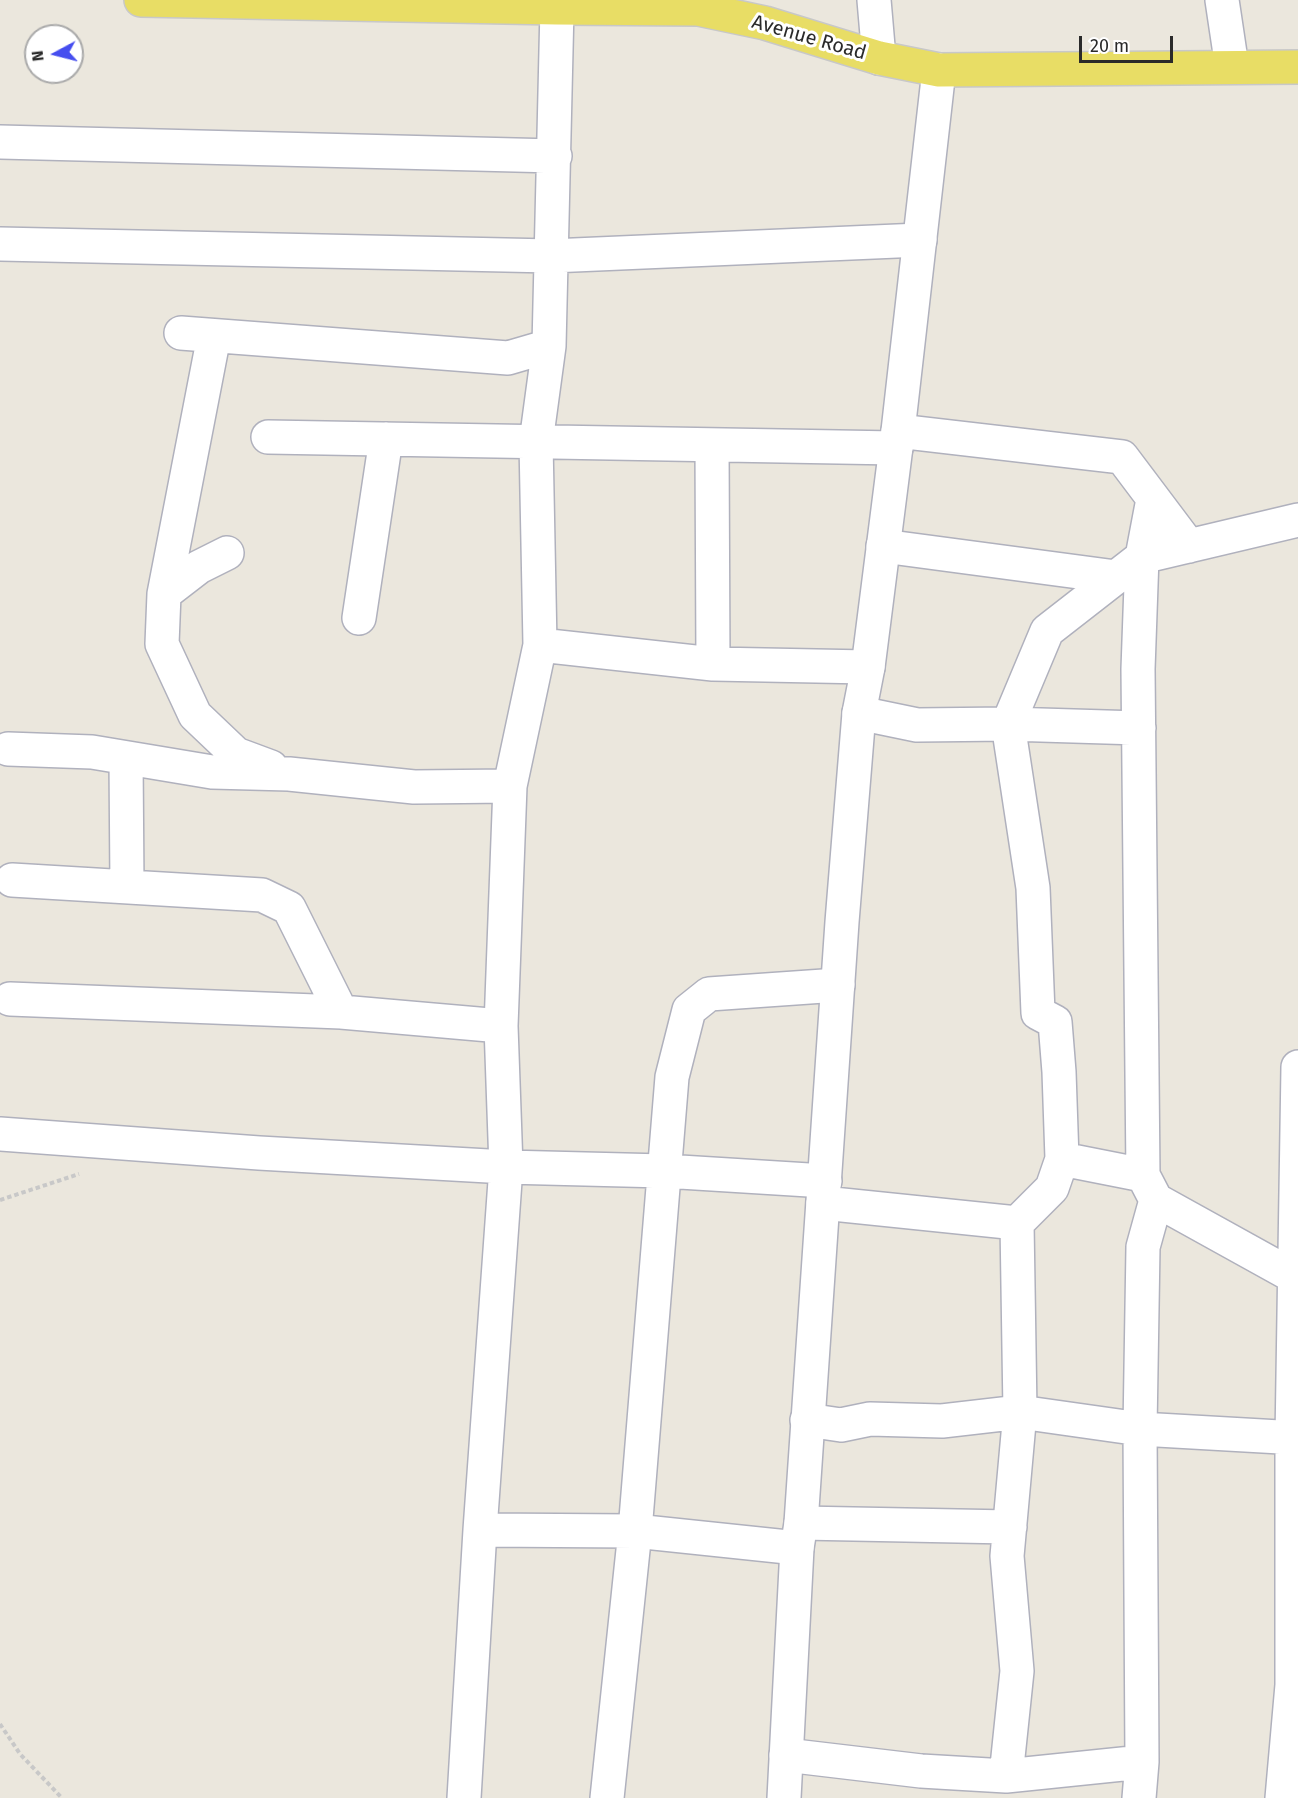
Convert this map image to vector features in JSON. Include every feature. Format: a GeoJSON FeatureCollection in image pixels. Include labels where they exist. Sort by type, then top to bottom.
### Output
{"type":"FeatureCollection","features":[{"type":"Feature","properties":{"kind":"main road","name":"Avenue Road"},"geometry":{"type":"LineString","coordinates":[[141,0],[557,8],[600,4],[698,9],[765,23],[879,58],[939,70],[1298,67]]}},
{"type":"Feature","properties":{"kind":"street"},"geometry":{"type":"LineString","coordinates":[[874,0],[879,58]]}},
{"type":"Feature","properties":{"kind":"street"},"geometry":{"type":"LineString","coordinates":[[1222,0],[1232,67]]}},
{"type":"Feature","properties":{"kind":"street"},"geometry":{"type":"LineString","coordinates":[[464,1798],[480,1530],[506,1167],[501,1026],[510,786],[540,645],[536,442],[549,346],[557,8]]}},
{"type":"Feature","properties":{"kind":"street"},"geometry":{"type":"LineString","coordinates":[[784,1798],[807,1420],[859,713],[868,668],[897,440],[939,70]]}},
{"type":"Feature","properties":{"kind":"street"},"geometry":{"type":"LineString","coordinates":[[0,142],[555,156]]}},
{"type":"Feature","properties":{"kind":"street"},"geometry":{"type":"LineString","coordinates":[[0,244],[551,256],[920,240]]}},
{"type":"Feature","properties":{"kind":"street"},"geometry":{"type":"LineString","coordinates":[[182,333],[508,358],[549,346]]}},
{"type":"Feature","properties":{"kind":"street"},"geometry":{"type":"LineString","coordinates":[[214,336],[164,594],[162,644],[195,715],[236,754],[290,774]]}},
{"type":"Feature","properties":{"kind":"street"},"geometry":{"type":"LineString","coordinates":[[268,437],[712,445],[897,440],[1122,457],[1189,546]]}},
{"type":"Feature","properties":{"kind":"street"},"geometry":{"type":"LineString","coordinates":[[359,618],[386,440]]}},
{"type":"Feature","properties":{"kind":"street"},"geometry":{"type":"LineString","coordinates":[[712,445],[713,664]]}},
{"type":"Feature","properties":{"kind":"street"},"geometry":{"type":"LineString","coordinates":[[1139,1798],[1142,1762],[1140,1429],[1143,1247],[1150,1187],[1138,669],[1142,557],[1153,499]]}},
{"type":"Feature","properties":{"kind":"street"},"geometry":{"type":"LineString","coordinates":[[1006,1776],[1017,1671],[1007,1556],[1020,1412],[1017,1223],[1052,1188],[1062,1159],[1059,1072],[1054,1022],[1038,1013],[1033,888],[1008,724],[1047,631],[1142,557],[1298,520]]}},
{"type":"Feature","properties":{"kind":"street"},"geometry":{"type":"LineString","coordinates":[[883,546],[1116,578]]}},
{"type":"Feature","properties":{"kind":"street"},"geometry":{"type":"LineString","coordinates":[[164,594],[199,567],[227,553]]}},
{"type":"Feature","properties":{"kind":"street"},"geometry":{"type":"LineString","coordinates":[[540,645],[713,664],[868,668]]}},
{"type":"Feature","properties":{"kind":"street"},"geometry":{"type":"LineString","coordinates":[[859,713],[917,726],[1008,724],[1139,728]]}},
{"type":"Feature","properties":{"kind":"street"},"geometry":{"type":"LineString","coordinates":[[8,749],[92,753],[212,772],[290,774],[414,787],[510,786]]}},
{"type":"Feature","properties":{"kind":"street"},"geometry":{"type":"LineString","coordinates":[[126,758],[127,887]]}},
{"type":"Feature","properties":{"kind":"street"},"geometry":{"type":"LineString","coordinates":[[12,880],[262,895],[289,908],[341,1012]]}},
{"type":"Feature","properties":{"kind":"street"},"geometry":{"type":"LineString","coordinates":[[607,1798],[635,1531],[672,1077],[689,1010],[709,994],[838,985]]}},
{"type":"Feature","properties":{"kind":"street"},"geometry":{"type":"LineString","coordinates":[[10,999],[341,1012],[501,1026]]}},
{"type":"Feature","properties":{"kind":"street"},"geometry":{"type":"LineString","coordinates":[[1282,1798],[1292,1685],[1294,1277],[1298,1067]]}},
{"type":"Feature","properties":{"kind":"street"},"geometry":{"type":"LineString","coordinates":[[0,1134],[271,1154],[506,1167],[664,1171],[824,1192],[1017,1223]]}},
{"type":"Feature","properties":{"kind":"street"},"geometry":{"type":"LineString","coordinates":[[1062,1159],[1150,1187],[1294,1277]]}},
{"type":"Feature","properties":{"kind":"street"},"geometry":{"type":"LineString","coordinates":[[807,1420],[841,1425],[870,1419],[942,1421],[1020,1412],[1140,1429],[1295,1438]]}},
{"type":"Feature","properties":{"kind":"street"},"geometry":{"type":"LineString","coordinates":[[480,1530],[635,1531],[799,1536],[1010,1527]]}},
{"type":"Feature","properties":{"kind":"street"},"geometry":{"type":"LineString","coordinates":[[786,1755],[921,1771],[1006,1776],[1142,1762]]}},
{"type":"Feature","properties":{"kind":"street"},"geometry":{"type":"LineString","coordinates":[[921,1771],[950,1798]]}},
{"type":"Feature","properties":{"kind":"path"},"geometry":{"type":"LineString","coordinates":[[0,1200],[78,1175],[107,1142]]}},
{"type":"Feature","properties":{"kind":"path"},"geometry":{"type":"LineString","coordinates":[[0,1724],[20,1754],[62,1798]]}}]}
